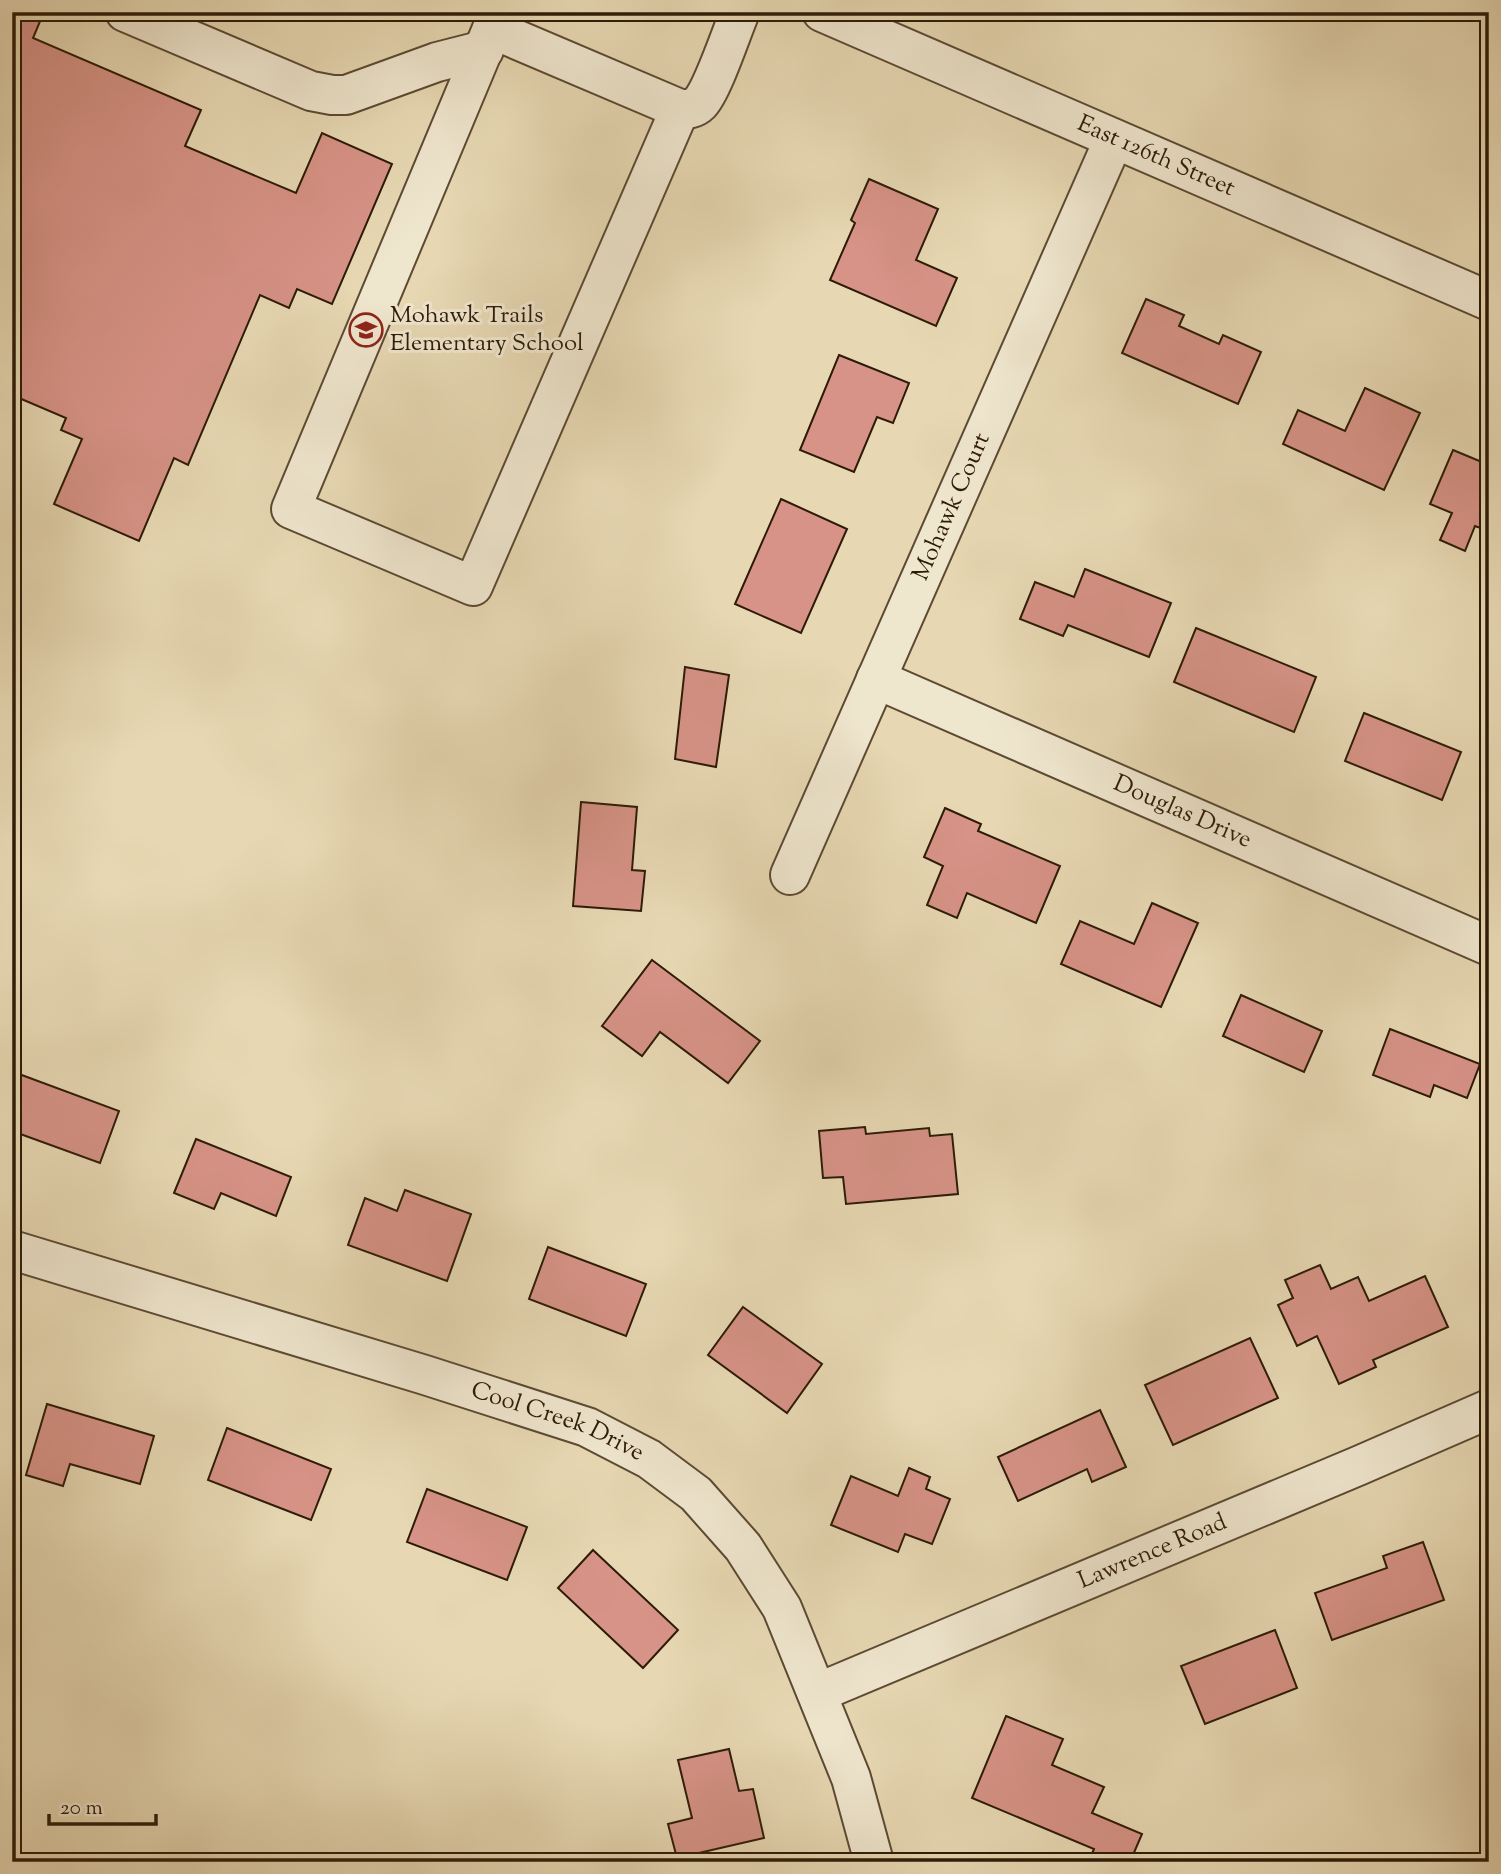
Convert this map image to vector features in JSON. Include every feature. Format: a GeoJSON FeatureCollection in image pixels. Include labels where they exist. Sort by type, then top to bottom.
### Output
{"type":"FeatureCollection","features":[{"type":"Feature","properties":{"kind":"street"},"geometry":{"type":"LineString","coordinates":[[125,12],[311,91],[332,95],[365,90],[438,62],[492,31]]}},
{"type":"Feature","properties":{"kind":"street"},"geometry":{"type":"LineString","coordinates":[[492,31],[680,109],[699,104],[707,93],[740,12]]}},
{"type":"Feature","properties":{"kind":"street","name":"East 126th Street"},"geometry":{"type":"LineString","coordinates":[[822,12],[1489,301]]}},
{"type":"Feature","properties":{"kind":"street"},"geometry":{"type":"LineString","coordinates":[[492,31],[291,509],[473,586],[680,109]]}},
{"type":"Feature","properties":{"kind":"street","name":"Mohawk Court"},"geometry":{"type":"LineString","coordinates":[[790,875],[1114,139]]}},
{"type":"Feature","properties":{"kind":"street","name":"Douglas Drive"},"geometry":{"type":"LineString","coordinates":[[876,679],[1489,946]]}},
{"type":"Feature","properties":{"kind":"street","name":"Cool Creek Drive"},"geometry":{"type":"LineString","coordinates":[[12,1250],[587,1427],[649,1459],[696,1494],[743,1547],[782,1608],[852,1778],[874,1862]]}},
{"type":"Feature","properties":{"kind":"street","name":"Lawrence Road"},"geometry":{"type":"LineString","coordinates":[[817,1693],[1489,1409]]}},
{"type":"Feature","properties":{"kind":"building"},"geometry":{"type":"Polygon","coordinates":[[[12,12],[25,12],[41,19],[33,38],[201,110],[185,146],[296,193],[322,133],[392,164],[332,304],[297,289],[289,308],[260,295],[188,465],[174,458],[139,541],[54,504],[82,439],[61,430],[66,418],[12,395],[12,12]]]}},
{"type":"Feature","properties":{"kind":"building"},"geometry":{"type":"Polygon","coordinates":[[[869,179],[938,209],[916,260],[957,278],[936,326],[830,280],[855,223],[851,220],[869,179]]]}},
{"type":"Feature","properties":{"kind":"building"},"geometry":{"type":"Polygon","coordinates":[[[1146,299],[1184,315],[1179,326],[1219,344],[1223,335],[1261,352],[1238,404],[1122,353],[1146,299]]]}},
{"type":"Feature","properties":{"kind":"building"},"geometry":{"type":"Polygon","coordinates":[[[839,355],[909,383],[893,423],[877,417],[854,472],[800,450],[839,355]]]}},
{"type":"Feature","properties":{"kind":"building"},"geometry":{"type":"Polygon","coordinates":[[[1365,388],[1420,413],[1384,490],[1283,444],[1298,410],[1345,431],[1365,388]]]}},
{"type":"Feature","properties":{"kind":"building"},"geometry":{"type":"Polygon","coordinates":[[[1453,450],[1489,465],[1489,531],[1475,526],[1465,551],[1440,540],[1452,513],[1430,504],[1453,450]]]}},
{"type":"Feature","properties":{"kind":"building"},"geometry":{"type":"Polygon","coordinates":[[[781,499],[847,529],[801,633],[735,604],[781,499]]]}},
{"type":"Feature","properties":{"kind":"building"},"geometry":{"type":"Polygon","coordinates":[[[1085,569],[1171,603],[1149,657],[1068,625],[1063,636],[1020,619],[1035,582],[1074,597],[1085,569]]]}},
{"type":"Feature","properties":{"kind":"building"},"geometry":{"type":"Polygon","coordinates":[[[1196,628],[1316,677],[1294,732],[1174,682],[1196,628]]]}},
{"type":"Feature","properties":{"kind":"building"},"geometry":{"type":"Polygon","coordinates":[[[685,667],[729,675],[716,767],[675,759],[685,667]]]}},
{"type":"Feature","properties":{"kind":"building"},"geometry":{"type":"Polygon","coordinates":[[[1364,713],[1461,752],[1442,800],[1345,761],[1364,713]]]}},
{"type":"Feature","properties":{"kind":"building"},"geometry":{"type":"Polygon","coordinates":[[[1489,799],[1489,814],[1483,812],[1489,799]]]}},
{"type":"Feature","properties":{"kind":"building"},"geometry":{"type":"Polygon","coordinates":[[[581,802],[637,807],[632,870],[645,871],[641,911],[573,906],[581,802]]]}},
{"type":"Feature","properties":{"kind":"building"},"geometry":{"type":"Polygon","coordinates":[[[945,808],[981,824],[978,831],[1060,866],[1036,923],[967,893],[957,918],[927,905],[943,866],[924,857],[945,808]]]}},
{"type":"Feature","properties":{"kind":"building"},"geometry":{"type":"Polygon","coordinates":[[[1152,903],[1198,923],[1161,1007],[1061,964],[1080,921],[1134,944],[1152,903]]]}},
{"type":"Feature","properties":{"kind":"building"},"geometry":{"type":"Polygon","coordinates":[[[652,960],[760,1041],[728,1083],[660,1032],[642,1056],[602,1026],[652,960]]]}},
{"type":"Feature","properties":{"kind":"building"},"geometry":{"type":"Polygon","coordinates":[[[1241,995],[1322,1031],[1304,1072],[1223,1036],[1241,995]]]}},
{"type":"Feature","properties":{"kind":"building"},"geometry":{"type":"Polygon","coordinates":[[[1390,1029],[1480,1064],[1467,1098],[1434,1085],[1430,1097],[1373,1075],[1390,1029]]]}},
{"type":"Feature","properties":{"kind":"building"},"geometry":{"type":"Polygon","coordinates":[[[19,1074],[119,1111],[100,1163],[12,1131],[12,1092],[19,1074]]]}},
{"type":"Feature","properties":{"kind":"building"},"geometry":{"type":"Polygon","coordinates":[[[865,1127],[866,1134],[929,1128],[930,1136],[952,1134],[958,1194],[846,1204],[843,1177],[823,1178],[819,1131],[865,1127]]]}},
{"type":"Feature","properties":{"kind":"building"},"geometry":{"type":"Polygon","coordinates":[[[196,1139],[291,1177],[276,1216],[221,1193],[214,1209],[174,1193],[196,1139]]]}},
{"type":"Feature","properties":{"kind":"building"},"geometry":{"type":"Polygon","coordinates":[[[405,1190],[471,1214],[447,1281],[348,1245],[365,1198],[397,1211],[405,1190]]]}},
{"type":"Feature","properties":{"kind":"building"},"geometry":{"type":"Polygon","coordinates":[[[548,1247],[646,1284],[626,1336],[529,1299],[548,1247]]]}},
{"type":"Feature","properties":{"kind":"building"},"geometry":{"type":"Polygon","coordinates":[[[1320,1265],[1331,1289],[1358,1277],[1369,1301],[1425,1276],[1448,1327],[1373,1360],[1376,1367],[1339,1384],[1317,1336],[1297,1346],[1278,1305],[1293,1298],[1285,1280],[1320,1265]]]}},
{"type":"Feature","properties":{"kind":"building"},"geometry":{"type":"Polygon","coordinates":[[[743,1307],[822,1364],[787,1413],[708,1355],[743,1307]]]}},
{"type":"Feature","properties":{"kind":"building"},"geometry":{"type":"Polygon","coordinates":[[[1250,1338],[1278,1398],[1173,1445],[1145,1385],[1250,1338]]]}},
{"type":"Feature","properties":{"kind":"building"},"geometry":{"type":"Polygon","coordinates":[[[12,1358],[20,1361],[12,1385],[12,1358]]]}},
{"type":"Feature","properties":{"kind":"building"},"geometry":{"type":"Polygon","coordinates":[[[47,1404],[154,1436],[140,1484],[70,1464],[63,1486],[26,1475],[47,1404]]]}},
{"type":"Feature","properties":{"kind":"building"},"geometry":{"type":"Polygon","coordinates":[[[1100,1410],[1126,1467],[1092,1482],[1087,1469],[1018,1501],[998,1457],[1100,1410]]]}},
{"type":"Feature","properties":{"kind":"building"},"geometry":{"type":"Polygon","coordinates":[[[227,1428],[331,1469],[311,1520],[208,1480],[227,1428]]]}},
{"type":"Feature","properties":{"kind":"building"},"geometry":{"type":"Polygon","coordinates":[[[909,1468],[930,1477],[926,1489],[950,1499],[932,1544],[905,1534],[898,1552],[831,1525],[851,1476],[898,1496],[909,1468]]]}},
{"type":"Feature","properties":{"kind":"building"},"geometry":{"type":"Polygon","coordinates":[[[427,1489],[527,1527],[507,1580],[407,1542],[427,1489]]]}},
{"type":"Feature","properties":{"kind":"building"},"geometry":{"type":"Polygon","coordinates":[[[1423,1542],[1444,1600],[1332,1640],[1315,1593],[1387,1568],[1383,1556],[1423,1542]]]}},
{"type":"Feature","properties":{"kind":"building"},"geometry":{"type":"Polygon","coordinates":[[[593,1550],[678,1630],[643,1668],[558,1588],[593,1550]]]}},
{"type":"Feature","properties":{"kind":"building"},"geometry":{"type":"Polygon","coordinates":[[[1275,1630],[1297,1688],[1205,1724],[1181,1666],[1275,1630]]]}},
{"type":"Feature","properties":{"kind":"building"},"geometry":{"type":"Polygon","coordinates":[[[1006,1716],[1063,1739],[1052,1765],[1104,1787],[1092,1813],[1142,1834],[1130,1862],[1097,1862],[1090,1858],[1094,1849],[972,1798],[1006,1716]]]}},
{"type":"Feature","properties":{"kind":"building"},"geometry":{"type":"Polygon","coordinates":[[[729,1749],[739,1791],[753,1789],[764,1838],[677,1858],[668,1824],[692,1818],[678,1760],[729,1749]]]}},
{"type":"Feature","properties":{"kind":"place","name":"Mohawk Trails Elementary School"},"geometry":{"type":"Point","coordinates":[366,330]}}]}
